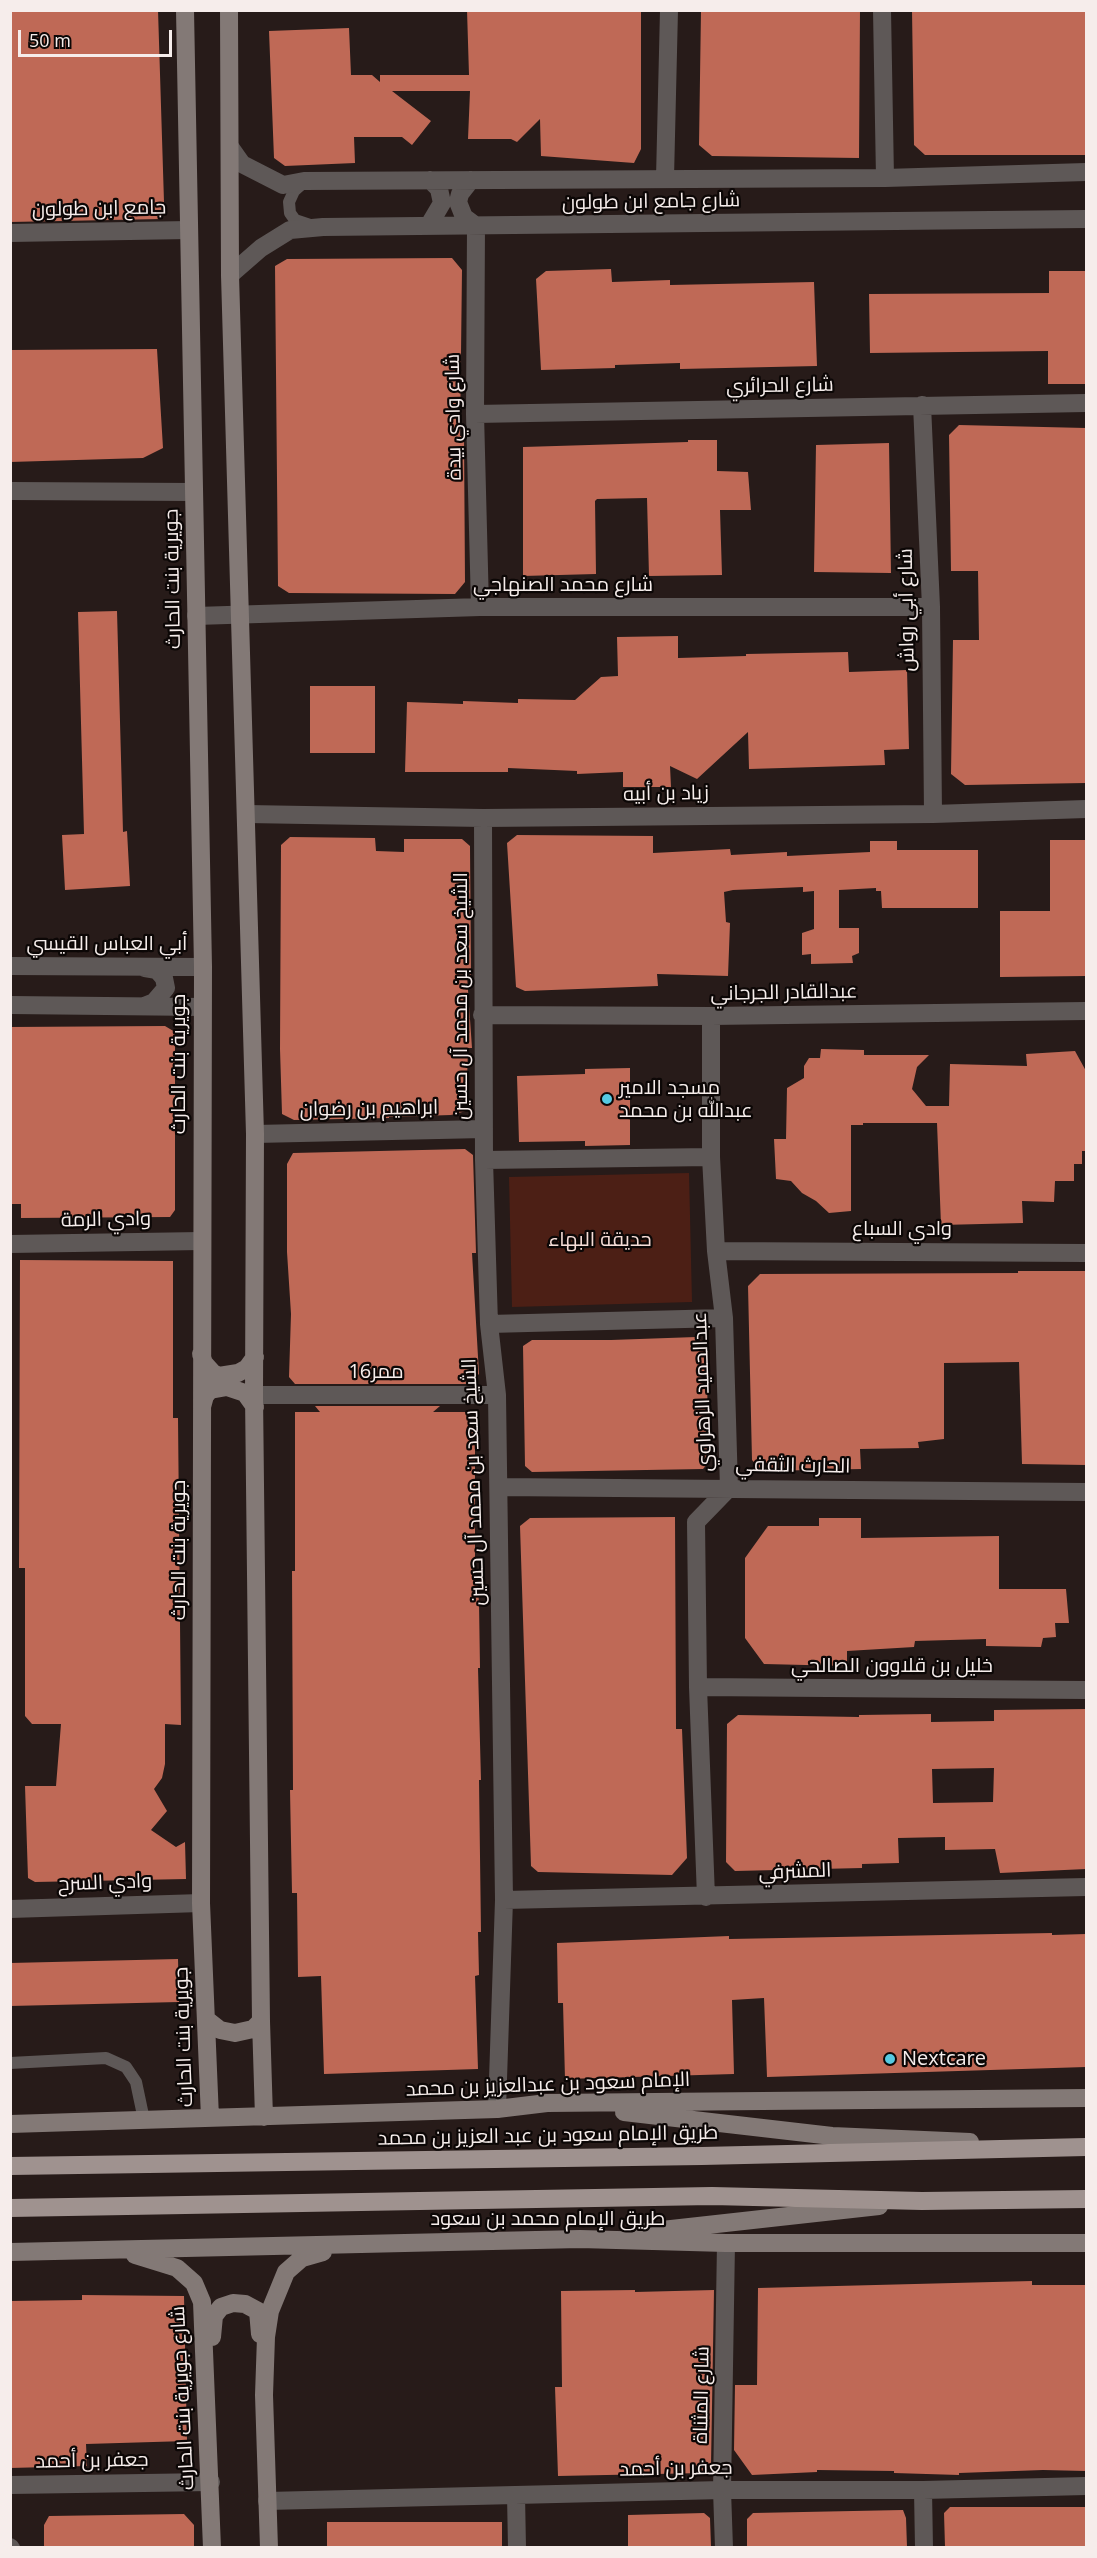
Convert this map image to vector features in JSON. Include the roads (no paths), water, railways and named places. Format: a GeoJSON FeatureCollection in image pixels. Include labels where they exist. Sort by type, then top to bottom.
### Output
{"type":"FeatureCollection","features":[{"type":"Feature","properties":{"kind":"main road","name":"طريق الإمام سعود بن عبد العزيز بن محمد"},"geometry":{"type":"LineString","coordinates":[[10,2166],[702,2156],[1080,2147]]}},
{"type":"Feature","properties":{"kind":"main road"},"geometry":{"type":"LineString","coordinates":[[10,2208],[712,2196],[922,2201],[1086,2199]]}},
{"type":"Feature","properties":{"kind":"street","name":"جويرية بنت الحارث"},"geometry":{"type":"LineString","coordinates":[[184,10],[203,967],[200,1410],[201,1903],[210,2118]]}},
{"type":"Feature","properties":{"kind":"street"},"geometry":{"type":"LineString","coordinates":[[229,10],[230,274],[255,1134],[254,1401],[264,2117]]}},
{"type":"Feature","properties":{"kind":"street"},"geometry":{"type":"LineString","coordinates":[[665,178],[669,10]]}},
{"type":"Feature","properties":{"kind":"street"},"geometry":{"type":"LineString","coordinates":[[882,10],[885,178]]}},
{"type":"Feature","properties":{"kind":"street","name":"شارع جامع ابن طولون"},"geometry":{"type":"LineString","coordinates":[[230,147],[242,164],[283,185],[304,181],[885,178],[1086,172]]}},
{"type":"Feature","properties":{"kind":"street"},"geometry":{"type":"LineString","coordinates":[[429,225],[442,203],[439,189],[430,180]]}},
{"type":"Feature","properties":{"kind":"street"},"geometry":{"type":"LineString","coordinates":[[471,180],[460,194],[458,202],[464,216],[476,226]]}},
{"type":"Feature","properties":{"kind":"street","name":"شارع جامع ابن طولون"},"geometry":{"type":"LineString","coordinates":[[230,274],[261,248],[290,230],[323,227],[1086,219]]}},
{"type":"Feature","properties":{"kind":"street","name":"شارع وادي بيدة"},"geometry":{"type":"LineString","coordinates":[[476,226],[475,414],[480,607]]}},
{"type":"Feature","properties":{"kind":"street","name":"جامع ابن طولون"},"geometry":{"type":"LineString","coordinates":[[10,233],[189,230]]}},
{"type":"Feature","properties":{"kind":"street","name":"شارع الحرائري"},"geometry":{"type":"LineString","coordinates":[[475,414],[1086,403]]}},
{"type":"Feature","properties":{"kind":"street","name":"شارع أبي رواش"},"geometry":{"type":"LineString","coordinates":[[922,405],[931,607],[933,814]]}},
{"type":"Feature","properties":{"kind":"street"},"geometry":{"type":"LineString","coordinates":[[10,491],[194,492]]}},
{"type":"Feature","properties":{"kind":"street","name":"شارع محمد الصنهاجي"},"geometry":{"type":"LineString","coordinates":[[196,616],[480,607],[931,607]]}},
{"type":"Feature","properties":{"kind":"street","name":"زياد بن أبيه"},"geometry":{"type":"LineString","coordinates":[[247,814],[483,818],[933,814],[1086,809]]}},
{"type":"Feature","properties":{"kind":"street","name":"الشيخ سعد بن محمد آل حسين"},"geometry":{"type":"LineString","coordinates":[[483,818],[484,1160],[489,1324],[497,1395],[504,1900],[497,2109]]}},
{"type":"Feature","properties":{"kind":"street","name":"أبي العباس القيسي"},"geometry":{"type":"LineString","coordinates":[[10,966],[203,967]]}},
{"type":"Feature","properties":{"kind":"street"},"geometry":{"type":"LineString","coordinates":[[141,967],[157,970],[164,978],[166,988],[154,1002],[142,1006]]}},
{"type":"Feature","properties":{"kind":"street"},"geometry":{"type":"LineString","coordinates":[[10,1005],[202,1006]]}},
{"type":"Feature","properties":{"kind":"street","name":"عبدالقادر الجرجاني"},"geometry":{"type":"LineString","coordinates":[[482,1015],[711,1016],[1086,1011]]}},
{"type":"Feature","properties":{"kind":"street","name":"عبدالحميد الزهراوي"},"geometry":{"type":"LineString","coordinates":[[706,1897],[698,1687],[696,1522],[729,1488],[724,1318],[716,1251],[711,1158],[711,1016]]}},
{"type":"Feature","properties":{"kind":"street","name":"ابراهيم بن رضوان"},"geometry":{"type":"LineString","coordinates":[[255,1134],[484,1129]]}},
{"type":"Feature","properties":{"kind":"street"},"geometry":{"type":"LineString","coordinates":[[484,1160],[711,1158]]}},
{"type":"Feature","properties":{"kind":"street","name":"وادي الرمة"},"geometry":{"type":"LineString","coordinates":[[10,1244],[201,1241]]}},
{"type":"Feature","properties":{"kind":"street","name":"وادي السباع"},"geometry":{"type":"LineString","coordinates":[[716,1251],[1086,1253]]}},
{"type":"Feature","properties":{"kind":"street"},"geometry":{"type":"LineString","coordinates":[[489,1324],[724,1318]]}},
{"type":"Feature","properties":{"kind":"street"},"geometry":{"type":"LineString","coordinates":[[201,1354],[207,1367],[219,1376],[238,1373],[247,1368],[255,1357]]}},
{"type":"Feature","properties":{"kind":"street"},"geometry":{"type":"LineString","coordinates":[[200,1410],[210,1390],[227,1386],[245,1393],[254,1401]]}},
{"type":"Feature","properties":{"kind":"street","name":"ممر16"},"geometry":{"type":"LineString","coordinates":[[254,1401],[497,1395]]}},
{"type":"Feature","properties":{"kind":"street","name":"الحارث الثقفي"},"geometry":{"type":"LineString","coordinates":[[499,1487],[1086,1492]]}},
{"type":"Feature","properties":{"kind":"street","name":"خليل بن قلاوون الصالحي"},"geometry":{"type":"LineString","coordinates":[[698,1687],[1086,1690]]}},
{"type":"Feature","properties":{"kind":"street","name":"المشرفي"},"geometry":{"type":"LineString","coordinates":[[504,1900],[1086,1887]]}},
{"type":"Feature","properties":{"kind":"street","name":"وادي السرح"},"geometry":{"type":"LineString","coordinates":[[10,1909],[201,1903]]}},
{"type":"Feature","properties":{"kind":"street"},"geometry":{"type":"LineString","coordinates":[[206,2019],[220,2030],[235,2033],[253,2029],[261,2021]]}},
{"type":"Feature","properties":{"kind":"street","name":"الإمام سعود بن عبدالعزيز بن محمد"},"geometry":{"type":"LineString","coordinates":[[10,2124],[497,2109],[547,2103],[1086,2098]]}},
{"type":"Feature","properties":{"kind":"street"},"geometry":{"type":"LineString","coordinates":[[547,2103],[832,2136],[1080,2147]]}},
{"type":"Feature","properties":{"kind":"street"},"geometry":{"type":"LineString","coordinates":[[580,2239],[922,2201]]}},
{"type":"Feature","properties":{"kind":"street","name":"طريق الإمام محمد بن سعود"},"geometry":{"type":"LineString","coordinates":[[10,2252],[580,2239],[726,2243],[1086,2243]]}},
{"type":"Feature","properties":{"kind":"street"},"geometry":{"type":"LineString","coordinates":[[264,2396],[266,2337],[270,2311],[286,2272],[302,2258],[357,2243]]}},
{"type":"Feature","properties":{"kind":"street","name":"شارع المثناة"},"geometry":{"type":"LineString","coordinates":[[724,2547],[726,2243]]}},
{"type":"Feature","properties":{"kind":"street","name":"شارع جويرية بنت الحارث"},"geometry":{"type":"LineString","coordinates":[[94,2251],[138,2256],[177,2268],[194,2283],[202,2302],[212,2547]]}},
{"type":"Feature","properties":{"kind":"street"},"geometry":{"type":"LineString","coordinates":[[207,2391],[214,2316],[221,2307],[233,2303],[245,2304],[258,2311],[264,2396],[269,2547]]}},
{"type":"Feature","properties":{"kind":"street","name":"جعفر بن أحمد"},"geometry":{"type":"LineString","coordinates":[[10,2486],[211,2482]]}},
{"type":"Feature","properties":{"kind":"street","name":"جعفر بن أحمد"},"geometry":{"type":"LineString","coordinates":[[267,2501],[723,2490],[923,2490],[1086,2486]]}},
{"type":"Feature","properties":{"kind":"street"},"geometry":{"type":"LineString","coordinates":[[923,2490],[924,2547]]}},
{"type":"Feature","properties":{"kind":"street"},"geometry":{"type":"LineString","coordinates":[[516,2495],[517,2547]]}},
{"type":"Feature","properties":{"kind":"lane"},"geometry":{"type":"LineString","coordinates":[[304,181],[294,191],[289,202],[290,213],[301,224],[323,227]]}},
{"type":"Feature","properties":{"kind":"lane"},"geometry":{"type":"LineString","coordinates":[[10,2063],[106,2058],[126,2067],[136,2082],[144,2120]]}},
{"type":"Feature","properties":{"kind":"place","name":"مسجد الامير عبدالله بن محمد"},"geometry":{"type":"Point","coordinates":[607,1099]}},
{"type":"Feature","properties":{"kind":"place","name":"Nextcare"},"geometry":{"type":"Point","coordinates":[890,2059]}},
{"type":"Feature","properties":{"kind":"park label","name":"حديقة البهاء"},"geometry":{"type":"Point","coordinates":[600,1240]}}]}
